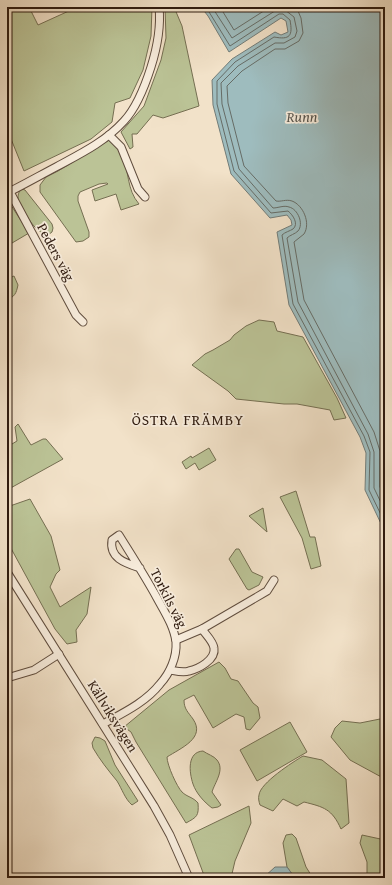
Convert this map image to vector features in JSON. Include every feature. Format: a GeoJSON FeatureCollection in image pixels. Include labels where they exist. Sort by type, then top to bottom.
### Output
{"type":"FeatureCollection","features":[{"type":"Feature","properties":{"kind":"street"},"geometry":{"type":"LineString","coordinates":[[8,193],[93,147],[124,122],[130,114],[148,77],[155,55],[159,34],[158,7]]}},
{"type":"Feature","properties":{"kind":"street"},"geometry":{"type":"LineString","coordinates":[[109,135],[121,147],[138,189],[145,197]]}},
{"type":"Feature","properties":{"kind":"street","name":"Peders väg"},"geometry":{"type":"LineString","coordinates":[[8,193],[76,315],[83,322]]}},
{"type":"Feature","properties":{"kind":"street","name":"Torkils väg"},"geometry":{"type":"LineString","coordinates":[[103,724],[133,707],[148,696],[161,684],[173,662],[176,640],[168,617],[140,568],[119,535],[112,540],[111,546],[113,553],[125,562],[140,568]]}},
{"type":"Feature","properties":{"kind":"street","name":"Källviksvägen"},"geometry":{"type":"LineString","coordinates":[[7,572],[156,810],[173,842],[189,878]]}},
{"type":"Feature","properties":{"kind":"street","name":"Torkils väg"},"geometry":{"type":"LineString","coordinates":[[176,640],[202,629],[267,590],[274,580]]}},
{"type":"Feature","properties":{"kind":"street","name":"Torkils väg"},"geometry":{"type":"LineString","coordinates":[[170,670],[187,672],[208,661],[213,655],[213,645],[202,629]]}},
{"type":"Feature","properties":{"kind":"street"},"geometry":{"type":"LineString","coordinates":[[7,678],[34,670],[59,654]]}},
{"type":"Feature","properties":{"kind":"green space"},"geometry":{"type":"Polygon","coordinates":[[[7,7],[29,7],[38,25],[71,10],[69,7],[152,7],[151,36],[143,70],[130,98],[115,103],[112,122],[91,139],[24,171],[7,129],[7,7]]]}},
{"type":"Feature","properties":{"kind":"green space"},"geometry":{"type":"Polygon","coordinates":[[[165,7],[174,7],[182,26],[199,106],[163,118],[153,115],[137,134],[132,134],[133,147],[130,149],[121,132],[144,106],[161,60],[166,38],[165,7]]]}},
{"type":"Feature","properties":{"kind":"green space"},"geometry":{"type":"Polygon","coordinates":[[[109,140],[117,148],[124,160],[132,192],[139,204],[121,210],[116,194],[95,201],[92,190],[108,184],[107,183],[99,184],[80,192],[78,201],[89,232],[89,237],[83,241],[76,242],[40,192],[40,185],[46,177],[109,140]]]}},
{"type":"Feature","properties":{"kind":"green space"},"geometry":{"type":"Polygon","coordinates":[[[22,189],[25,190],[52,224],[52,232],[48,235],[38,230],[34,226],[18,200],[18,194],[22,189]]]}},
{"type":"Feature","properties":{"kind":"green space"},"geometry":{"type":"Polygon","coordinates":[[[7,199],[29,233],[7,246],[7,199]]]}},
{"type":"Feature","properties":{"kind":"green space"},"geometry":{"type":"Polygon","coordinates":[[[14,276],[18,285],[17,291],[7,300],[7,279],[14,276]]]}},
{"type":"Feature","properties":{"kind":"green space"},"geometry":{"type":"Polygon","coordinates":[[[259,320],[274,322],[277,331],[303,337],[337,398],[346,418],[334,420],[330,410],[297,404],[236,399],[228,391],[192,365],[205,354],[230,340],[246,326],[259,320]]]}},
{"type":"Feature","properties":{"kind":"green space"},"geometry":{"type":"Polygon","coordinates":[[[18,424],[31,445],[46,439],[63,459],[7,490],[7,447],[17,441],[15,427],[18,424]]]}},
{"type":"Feature","properties":{"kind":"green space"},"geometry":{"type":"Polygon","coordinates":[[[209,448],[216,460],[199,470],[195,463],[186,469],[182,462],[209,448]]]}},
{"type":"Feature","properties":{"kind":"green space"},"geometry":{"type":"Polygon","coordinates":[[[296,491],[310,537],[315,537],[321,566],[311,569],[302,538],[280,497],[296,491]]]}},
{"type":"Feature","properties":{"kind":"green space"},"geometry":{"type":"Polygon","coordinates":[[[30,499],[51,536],[60,570],[56,574],[50,587],[60,607],[91,587],[87,614],[76,630],[77,642],[67,644],[55,629],[7,541],[7,507],[30,499]]]}},
{"type":"Feature","properties":{"kind":"green space"},"geometry":{"type":"Polygon","coordinates":[[[263,508],[267,532],[249,516],[263,508]]]}},
{"type":"Feature","properties":{"kind":"green space"},"geometry":{"type":"Polygon","coordinates":[[[236,549],[239,549],[252,572],[263,577],[259,585],[249,590],[229,559],[236,549]]]}},
{"type":"Feature","properties":{"kind":"green space"},"geometry":{"type":"Polygon","coordinates":[[[219,662],[225,668],[231,679],[238,681],[253,703],[258,707],[260,718],[250,730],[246,729],[244,717],[236,714],[213,728],[194,695],[184,700],[186,708],[196,726],[196,732],[190,742],[167,757],[167,761],[180,789],[184,794],[194,799],[198,803],[198,813],[193,819],[186,823],[131,732],[124,727],[169,690],[219,662]]]}},
{"type":"Feature","properties":{"kind":"green space"},"geometry":{"type":"Polygon","coordinates":[[[385,718],[385,779],[350,760],[331,737],[335,728],[342,721],[360,723],[385,718]]]}},
{"type":"Feature","properties":{"kind":"green space"},"geometry":{"type":"Polygon","coordinates":[[[290,722],[307,752],[257,781],[240,750],[290,722]]]}},
{"type":"Feature","properties":{"kind":"green space"},"geometry":{"type":"Polygon","coordinates":[[[95,737],[105,741],[115,765],[138,801],[132,805],[125,797],[117,781],[93,748],[92,743],[95,737]]]}},
{"type":"Feature","properties":{"kind":"green space"},"geometry":{"type":"Polygon","coordinates":[[[203,751],[216,759],[219,764],[219,776],[212,792],[221,805],[218,807],[212,808],[203,800],[193,784],[190,763],[194,755],[203,751]]]}},
{"type":"Feature","properties":{"kind":"green space"},"geometry":{"type":"Polygon","coordinates":[[[303,756],[322,760],[346,779],[349,823],[341,829],[331,813],[322,807],[304,802],[297,806],[283,799],[273,811],[260,805],[259,796],[265,785],[278,773],[303,756]]]}},
{"type":"Feature","properties":{"kind":"green space"},"geometry":{"type":"Polygon","coordinates":[[[249,806],[251,823],[235,861],[231,878],[205,878],[189,835],[249,806]]]}},
{"type":"Feature","properties":{"kind":"green space"},"geometry":{"type":"Polygon","coordinates":[[[292,834],[296,838],[306,867],[313,878],[295,878],[287,867],[283,843],[286,835],[292,834]]]}},
{"type":"Feature","properties":{"kind":"green space"},"geometry":{"type":"Polygon","coordinates":[[[362,835],[385,840],[385,878],[367,878],[367,862],[360,843],[362,835]]]}},
{"type":"Feature","properties":{"kind":"water","name":"Runn"},"geometry":{"type":"Polygon","coordinates":[[[201,7],[385,7],[385,532],[365,490],[366,453],[360,437],[289,305],[277,232],[292,225],[291,220],[287,215],[270,218],[231,174],[213,105],[212,80],[232,59],[275,32],[281,35],[288,32],[286,21],[281,18],[229,52],[201,7]]]}},
{"type":"Feature","properties":{"kind":"water"},"geometry":{"type":"Polygon","coordinates":[[[275,867],[287,867],[295,878],[263,878],[275,867]]]}},
{"type":"Feature","properties":{"kind":"district","name":"ÖSTRA FRÄMBY"},"geometry":{"type":"Point","coordinates":[188,419]}}]}
